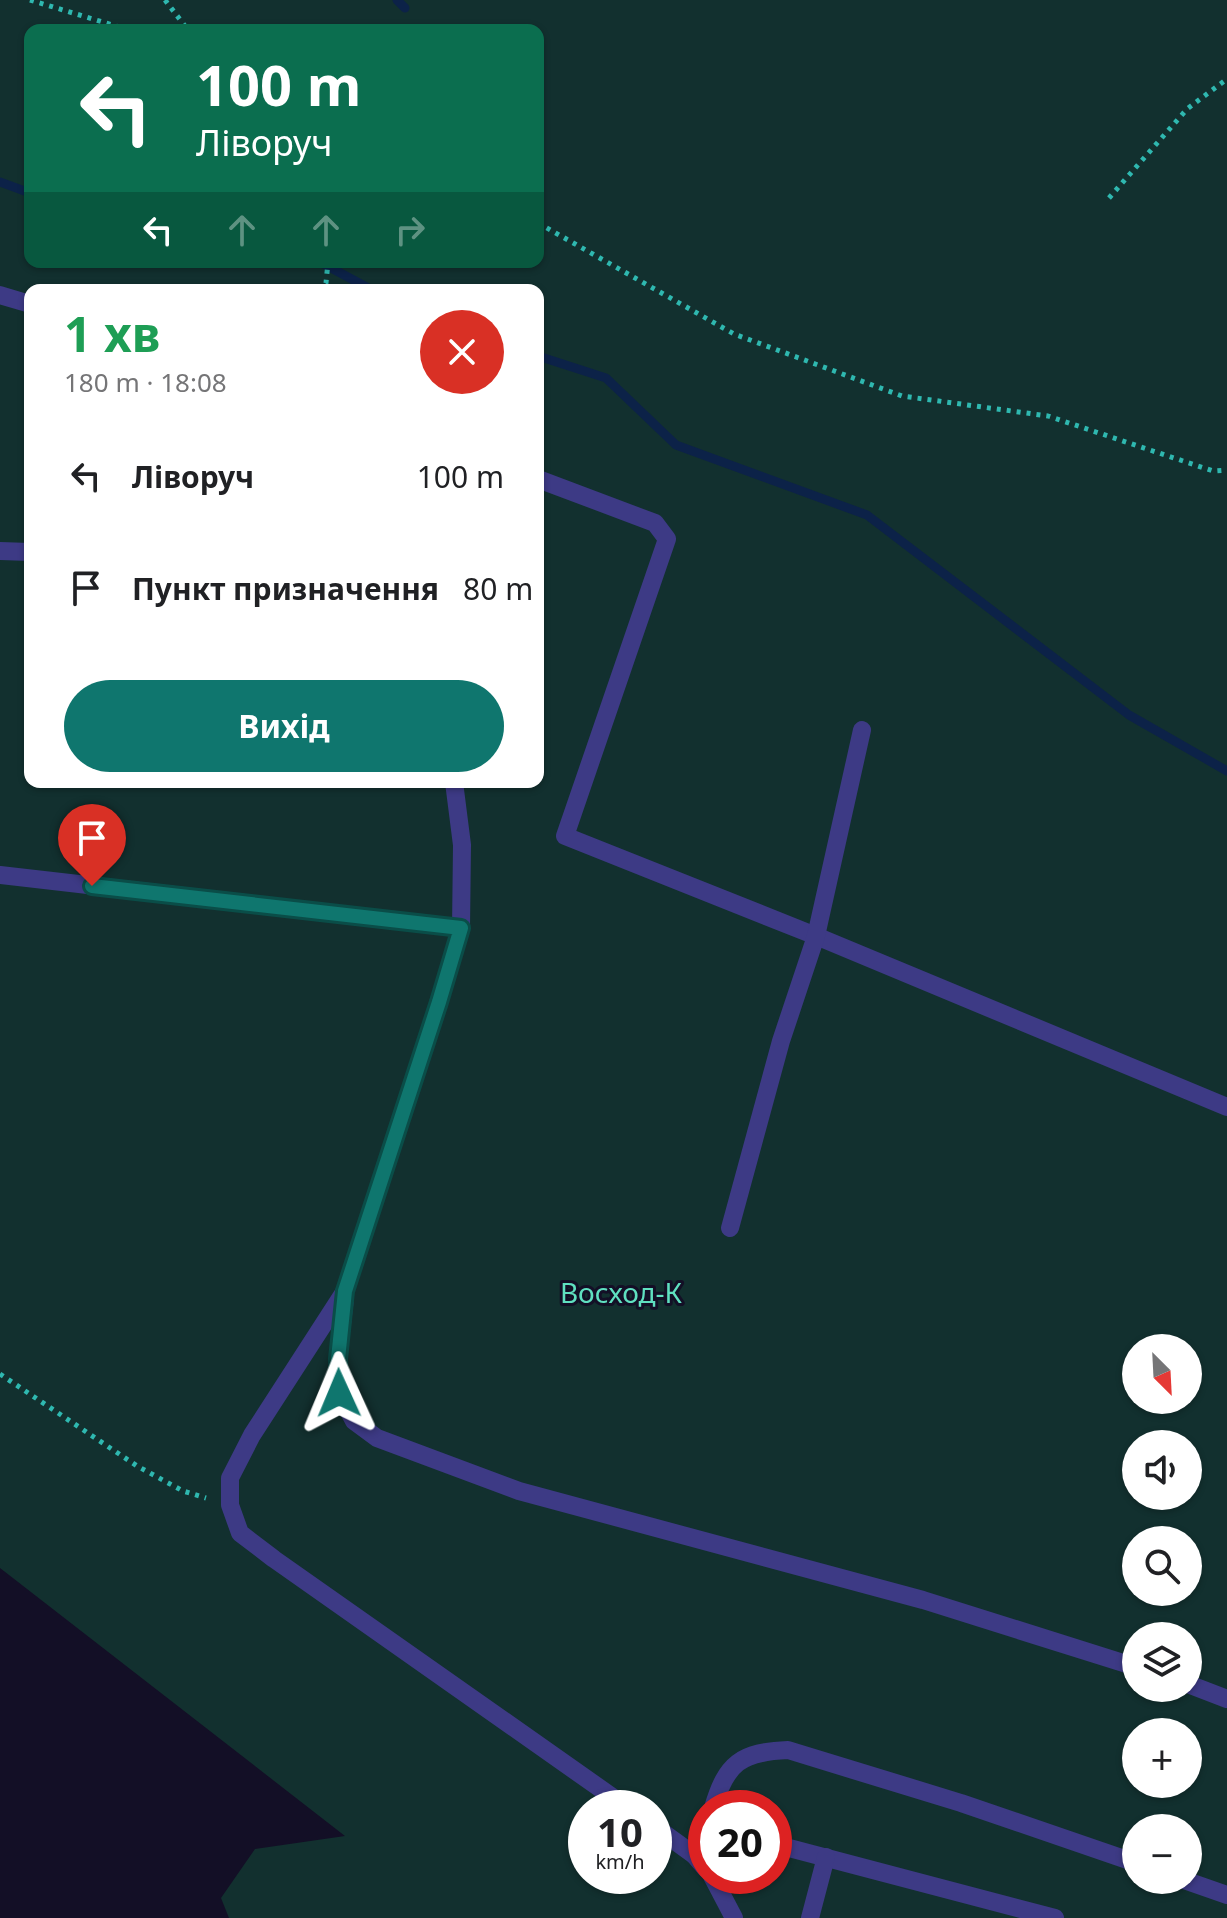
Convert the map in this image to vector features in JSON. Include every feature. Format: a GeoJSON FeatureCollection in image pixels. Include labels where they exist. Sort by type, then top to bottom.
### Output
{"type":"FeatureCollection","features":[{"type":"Feature","properties":{"kind":"lane"},"geometry":{"type":"LineString","coordinates":[[0,295],[24,302]]}},
{"type":"Feature","properties":{"kind":"lane"},"geometry":{"type":"LineString","coordinates":[[544,481],[655,523],[667,539],[565,836],[816,936],[1227,1107]]}},
{"type":"Feature","properties":{"kind":"lane"},"geometry":{"type":"LineString","coordinates":[[0,551],[24,552]]}},
{"type":"Feature","properties":{"kind":"lane"},"geometry":{"type":"LineString","coordinates":[[730,1228],[781,1041],[816,936],[862,730]]}},
{"type":"Feature","properties":{"kind":"lane"},"geometry":{"type":"LineString","coordinates":[[455,788],[462,845],[461,928],[345,1291],[338,1359],[339,1393],[354,1421],[377,1438],[519,1491],[923,1600],[1122,1663]]}},
{"type":"Feature","properties":{"kind":"lane"},"geometry":{"type":"LineString","coordinates":[[0,875],[461,928]]}},
{"type":"Feature","properties":{"kind":"lane"},"geometry":{"type":"LineString","coordinates":[[345,1291],[252,1435],[230,1478],[230,1505],[240,1533],[602,1790]]}},
{"type":"Feature","properties":{"kind":"lane"},"geometry":{"type":"LineString","coordinates":[[1202,1689],[1227,1699]]}},
{"type":"Feature","properties":{"kind":"lane"},"geometry":{"type":"LineString","coordinates":[[718,1790],[721,1781],[740,1760],[761,1751],[788,1750],[961,1803],[1122,1858]]}},
{"type":"Feature","properties":{"kind":"lane"},"geometry":{"type":"LineString","coordinates":[[672,1840],[688,1853]]}},
{"type":"Feature","properties":{"kind":"lane"},"geometry":{"type":"LineString","coordinates":[[792,1848],[1055,1918]]}},
{"type":"Feature","properties":{"kind":"lane"},"geometry":{"type":"LineString","coordinates":[[810,1918],[826,1857]]}},
{"type":"Feature","properties":{"kind":"lane"},"geometry":{"type":"LineString","coordinates":[[1202,1886],[1227,1895]]}},
{"type":"Feature","properties":{"kind":"lane"},"geometry":{"type":"LineString","coordinates":[[721,1894],[734,1918]]}},
{"type":"Feature","properties":{"kind":"path"},"geometry":{"type":"LineString","coordinates":[[30,0],[109,24]]}},
{"type":"Feature","properties":{"kind":"path"},"geometry":{"type":"LineString","coordinates":[[165,0],[183,24]]}},
{"type":"Feature","properties":{"kind":"path"},"geometry":{"type":"LineString","coordinates":[[1109,198],[1187,109],[1227,79]]}},
{"type":"Feature","properties":{"kind":"path"},"geometry":{"type":"LineString","coordinates":[[544,226],[734,334],[902,396],[1048,416],[1213,471],[1227,470]]}},
{"type":"Feature","properties":{"kind":"path"},"geometry":{"type":"LineString","coordinates":[[0,1374],[137,1466],[183,1491],[230,1505]]}},
{"type":"Feature","properties":{"kind":"green space","name":"Восход-К"},"geometry":{"type":"Polygon","coordinates":[[[0,0],[1227,0],[1227,1918],[229,1918],[221,1898],[255,1849],[345,1836],[0,1568],[0,0]]]}},
{"type":"Feature","properties":{"kind":"waterway"},"geometry":{"type":"LineString","coordinates":[[397,0],[405,8]]}},
{"type":"Feature","properties":{"kind":"waterway"},"geometry":{"type":"LineString","coordinates":[[0,182],[24,191]]}},
{"type":"Feature","properties":{"kind":"waterway"},"geometry":{"type":"LineString","coordinates":[[331,268],[361,284]]}},
{"type":"Feature","properties":{"kind":"waterway"},"geometry":{"type":"LineString","coordinates":[[544,358],[606,378],[676,445],[867,515],[1129,715],[1227,771]]}},
{"type":"Feature","properties":{"kind":"route"},"geometry":{"type":"LineString","coordinates":[[92,886],[461,928],[345,1291],[338,1359],[339,1393]]}}]}
